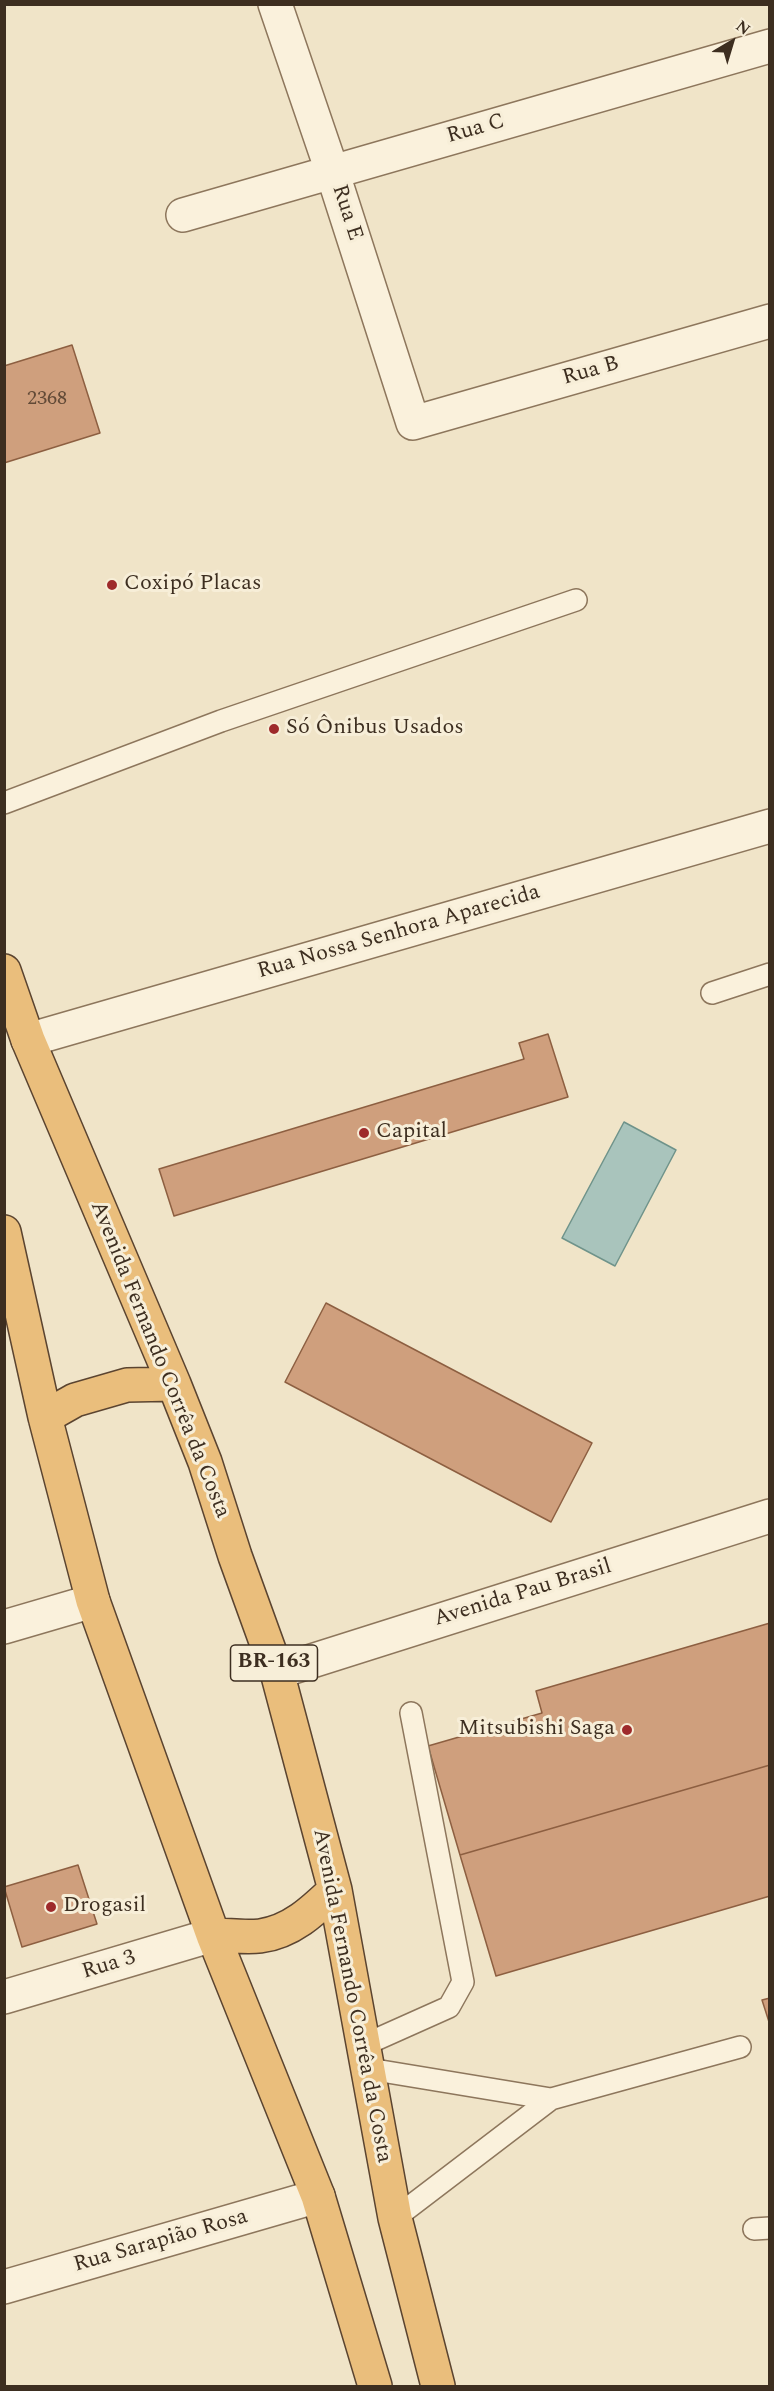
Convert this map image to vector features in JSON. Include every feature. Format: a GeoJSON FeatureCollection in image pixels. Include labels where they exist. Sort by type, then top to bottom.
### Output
{"type":"FeatureCollection","features":[{"type":"Feature","properties":{"kind":"highway","name":"Avenida Fernando Corrêa da Costa"},"geometry":{"type":"LineString","coordinates":[[4,971],[28,1040],[205,1462],[235,1556],[277,1672],[335,1890],[395,2218],[438,2386]]}},
{"type":"Feature","properties":{"kind":"highway"},"geometry":{"type":"LineString","coordinates":[[4,1232],[45,1417],[93,1601],[213,1935],[318,2196],[375,2386]]}},
{"type":"Feature","properties":{"kind":"highway"},"geometry":{"type":"LineString","coordinates":[[45,1417],[75,1400],[127,1385],[174,1384]]}},
{"type":"Feature","properties":{"kind":"highway"},"geometry":{"type":"LineString","coordinates":[[213,1935],[260,1936],[288,1928],[309,1915],[335,1890]]}},
{"type":"Feature","properties":{"kind":"street","name":"Rua E"},"geometry":{"type":"LineString","coordinates":[[275,4],[332,171],[413,423]]}},
{"type":"Feature","properties":{"kind":"street","name":"Rua C"},"geometry":{"type":"LineString","coordinates":[[183,215],[770,46]]}},
{"type":"Feature","properties":{"kind":"street","name":"Rua B"},"geometry":{"type":"LineString","coordinates":[[413,423],[770,321]]}},
{"type":"Feature","properties":{"kind":"street","name":"Rua Nossa Senhora Aparecida"},"geometry":{"type":"LineString","coordinates":[[28,1040],[770,826]]}},
{"type":"Feature","properties":{"kind":"street","name":"Avenida Pau Brasil"},"geometry":{"type":"LineString","coordinates":[[277,1672],[770,1516]]}},
{"type":"Feature","properties":{"kind":"street"},"geometry":{"type":"LineString","coordinates":[[4,1627],[93,1601]]}},
{"type":"Feature","properties":{"kind":"street","name":"Rua 3"},"geometry":{"type":"LineString","coordinates":[[4,1997],[213,1935]]}},
{"type":"Feature","properties":{"kind":"street","name":"Rua Sarapião Rosa"},"geometry":{"type":"LineString","coordinates":[[4,2287],[318,2196]]}},
{"type":"Feature","properties":{"kind":"lane"},"geometry":{"type":"LineString","coordinates":[[4,803],[221,721],[576,600]]}},
{"type":"Feature","properties":{"kind":"lane"},"geometry":{"type":"LineString","coordinates":[[712,993],[770,974]]}},
{"type":"Feature","properties":{"kind":"lane"},"geometry":{"type":"LineString","coordinates":[[366,2057],[449,2007],[463,1982],[411,1713]]}},
{"type":"Feature","properties":{"kind":"lane"},"geometry":{"type":"LineString","coordinates":[[395,2218],[551,2099],[740,2048]]}},
{"type":"Feature","properties":{"kind":"lane"},"geometry":{"type":"LineString","coordinates":[[366,2057],[551,2099]]}},
{"type":"Feature","properties":{"kind":"water"},"geometry":{"type":"Polygon","coordinates":[[[624,1122],[676,1150],[615,1266],[562,1238],[624,1122]]]}},
{"type":"Feature","properties":{"kind":"building"},"geometry":{"type":"Polygon","coordinates":[[[72,345],[100,433],[4,463],[4,366],[72,345]]]}},
{"type":"Feature","properties":{"kind":"building","name":"Capital"},"geometry":{"type":"Polygon","coordinates":[[[548,1034],[568,1097],[174,1216],[159,1169],[524,1059],[519,1043],[548,1034]]]}},
{"type":"Feature","properties":{"kind":"building"},"geometry":{"type":"Polygon","coordinates":[[[326,1303],[592,1443],[551,1522],[285,1382],[326,1303]]]}},
{"type":"Feature","properties":{"kind":"building","name":"Mitsubishi Saga"},"geometry":{"type":"Polygon","coordinates":[[[770,1623],[770,1765],[460,1855],[428,1746],[542,1713],[536,1691],[770,1623]]]}},
{"type":"Feature","properties":{"kind":"building"},"geometry":{"type":"Polygon","coordinates":[[[770,1765],[770,1896],[496,1976],[460,1855],[770,1765]]]}},
{"type":"Feature","properties":{"kind":"building","name":"Drogasil"},"geometry":{"type":"Polygon","coordinates":[[[78,1865],[97,1924],[22,1947],[4,1887],[78,1865]]]}},
{"type":"Feature","properties":{"kind":"building"},"geometry":{"type":"Polygon","coordinates":[[[770,1998],[770,2025],[762,2000],[770,1998]]]}},
{"type":"Feature","properties":{"kind":"place","name":"Coxipó Placas"},"geometry":{"type":"Point","coordinates":[112,585]}},
{"type":"Feature","properties":{"kind":"place","name":"Só Ônibus Usados"},"geometry":{"type":"Point","coordinates":[274,729]}},
{"type":"Feature","properties":{"kind":"place","name":"Capital"},"geometry":{"type":"Point","coordinates":[364,1133]}},
{"type":"Feature","properties":{"kind":"place","name":"Mitsubishi Saga"},"geometry":{"type":"Point","coordinates":[627,1730]}},
{"type":"Feature","properties":{"kind":"place","name":"Drogasil"},"geometry":{"type":"Point","coordinates":[51,1907]}}]}
